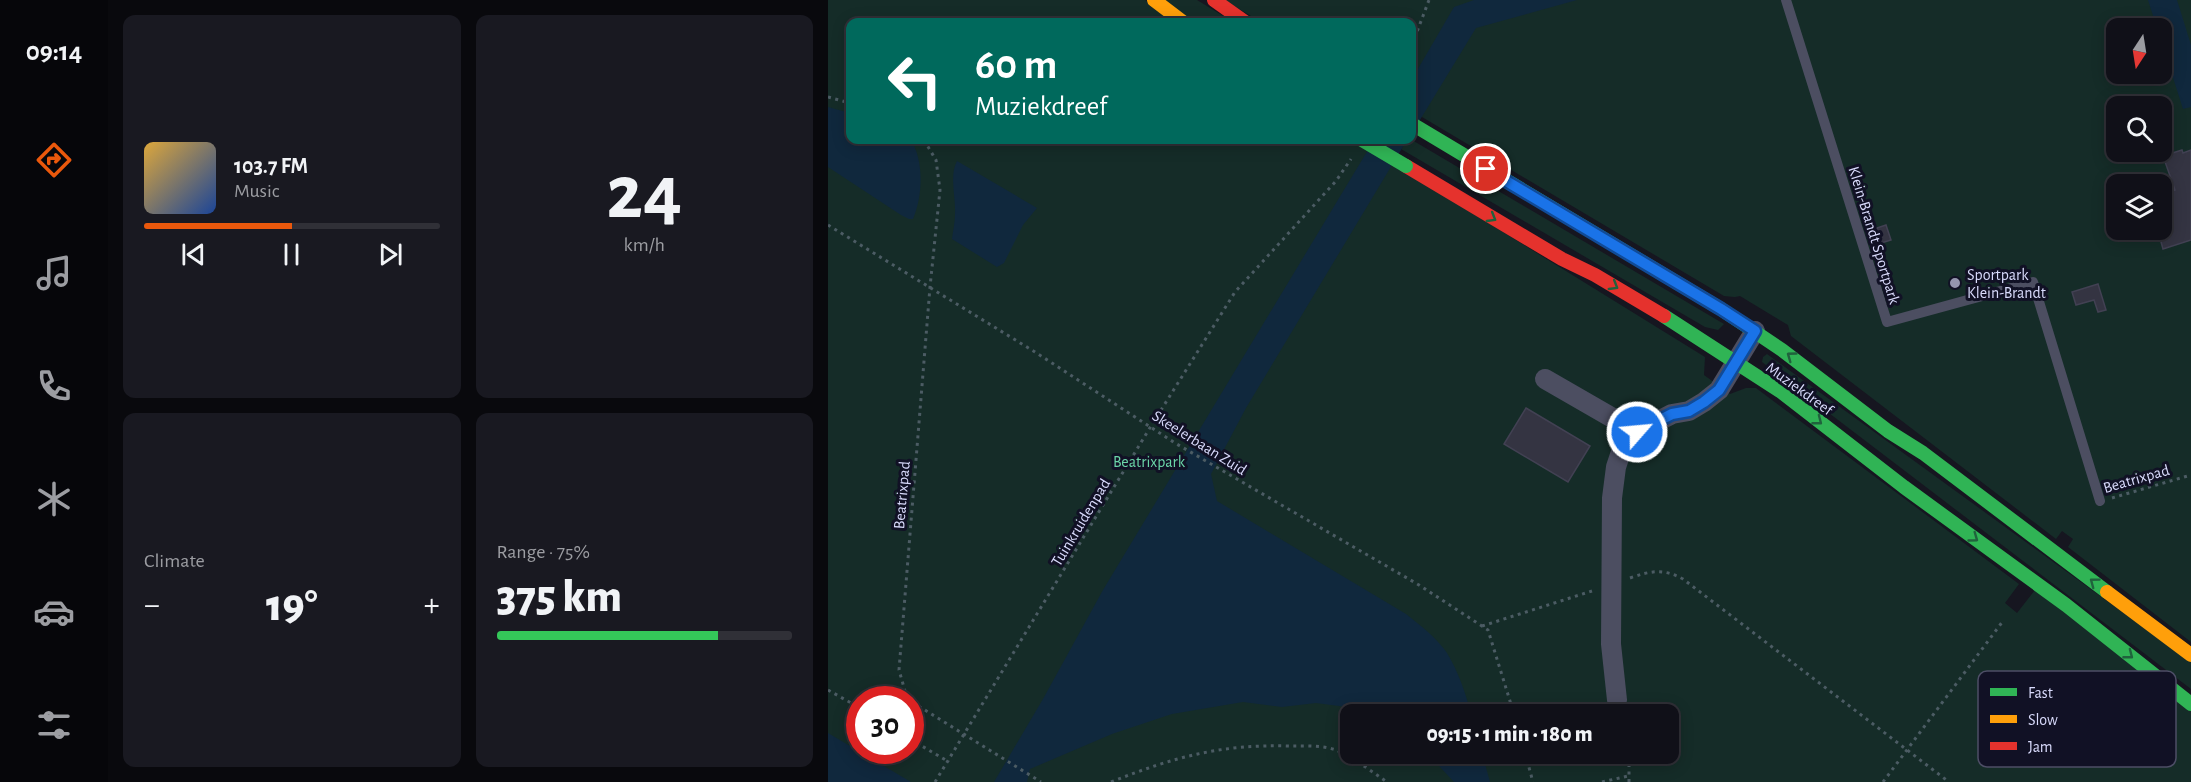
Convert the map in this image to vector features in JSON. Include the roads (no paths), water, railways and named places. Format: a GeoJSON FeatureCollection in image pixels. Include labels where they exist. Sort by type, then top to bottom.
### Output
{"type":"FeatureCollection","features":[{"type":"Feature","properties":{"kind":"main road"},"geometry":{"type":"LineString","coordinates":[[1154,0],[1178,18]]}},
{"type":"Feature","properties":{"kind":"main road"},"geometry":{"type":"LineString","coordinates":[[1214,0],[1239,18]]}},
{"type":"Feature","properties":{"kind":"main road","name":"Muziekdreef"},"geometry":{"type":"LineString","coordinates":[[1416,127],[1755,331],[1888,431],[1923,453],[2191,656]]}},
{"type":"Feature","properties":{"kind":"main road","name":"Muziekdreef"},"geometry":{"type":"LineString","coordinates":[[1369,144],[1699,337],[1780,391],[1904,487],[2066,604],[2150,671]]}},
{"type":"Feature","properties":{"kind":"main road","name":"Muziekdreef"},"geometry":{"type":"LineString","coordinates":[[2176,692],[2191,704]]}},
{"type":"Feature","properties":{"kind":"street"},"geometry":{"type":"LineString","coordinates":[[1617,700],[1611,644],[1612,498],[1616,467],[1622,449],[1637,432],[1672,414],[1689,411],[1719,390],[1755,331]]}},
{"type":"Feature","properties":{"kind":"street"},"geometry":{"type":"LineString","coordinates":[[1545,379],[1637,432]]}},
{"type":"Feature","properties":{"kind":"lane","name":"Klein-Brandt Sportpark"},"geometry":{"type":"LineString","coordinates":[[1786,0],[1887,322],[2033,282],[2100,501]]}},
{"type":"Feature","properties":{"kind":"water"},"geometry":{"type":"Polygon","coordinates":[[[1474,0],[1577,0],[1476,28],[1416,126],[1416,72],[1454,7],[1474,0]]]}},
{"type":"Feature","properties":{"kind":"water"},"geometry":{"type":"Polygon","coordinates":[[[2148,0],[2177,0],[2191,45],[2191,107],[2183,109],[2172,74],[2172,18],[2154,18],[2148,0]]]}},
{"type":"Feature","properties":{"kind":"water"},"geometry":{"type":"Polygon","coordinates":[[[828,107],[846,112],[846,144],[913,144],[921,179],[919,200],[913,219],[901,215],[828,167],[828,107]]]}},
{"type":"Feature","properties":{"kind":"water"},"geometry":{"type":"Polygon","coordinates":[[[1372,144],[1405,144],[1246,408],[1211,474],[1217,501],[1406,614],[1428,632],[1443,647],[1451,660],[1468,704],[1340,704],[1340,706],[1316,703],[1282,707],[1243,702],[1172,714],[1112,734],[1030,769],[1027,782],[994,782],[1103,590],[1372,144]]]}},
{"type":"Feature","properties":{"kind":"water"},"geometry":{"type":"Polygon","coordinates":[[[957,161],[1037,208],[1023,225],[1004,263],[997,267],[952,239],[955,214],[953,173],[957,161]]]}},
{"type":"Feature","properties":{"kind":"water"},"geometry":{"type":"Polygon","coordinates":[[[828,733],[846,744],[846,764],[881,764],[911,782],[828,782],[828,733]]]}},
{"type":"Feature","properties":{"kind":"water"},"geometry":{"type":"Polygon","coordinates":[[[1437,764],[1485,764],[1490,782],[1454,782],[1437,764]]]}},
{"type":"Feature","properties":{"kind":"place","name":"Sportpark Klein-Brandt"},"geometry":{"type":"Point","coordinates":[1955,283]}},
{"type":"Feature","properties":{"kind":"park label","name":"Beatrixpark"},"geometry":{"type":"Point","coordinates":[1149,461]}}]}
